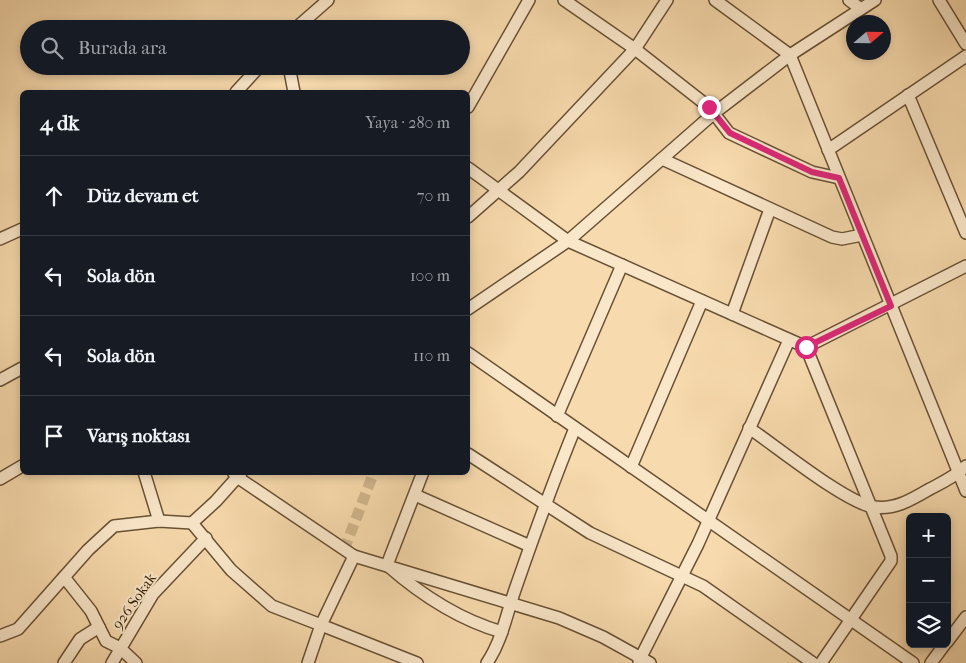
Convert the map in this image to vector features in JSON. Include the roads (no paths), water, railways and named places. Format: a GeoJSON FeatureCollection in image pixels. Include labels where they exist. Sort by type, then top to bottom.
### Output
{"type":"FeatureCollection","features":[{"type":"Feature","properties":{"kind":"street"},"geometry":{"type":"LineString","coordinates":[[305,20],[328,0]]}},
{"type":"Feature","properties":{"kind":"street"},"geometry":{"type":"LineString","coordinates":[[470,103],[528,0]]}},
{"type":"Feature","properties":{"kind":"street"},"geometry":{"type":"LineString","coordinates":[[564,0],[635,49],[709,107],[730,133],[812,172],[839,178]]}},
{"type":"Feature","properties":{"kind":"street"},"geometry":{"type":"LineString","coordinates":[[470,215],[500,191],[635,49],[667,0]]}},
{"type":"Feature","properties":{"kind":"street"},"geometry":{"type":"LineString","coordinates":[[715,0],[790,55],[891,306],[962,470],[966,491]]}},
{"type":"Feature","properties":{"kind":"street"},"geometry":{"type":"LineString","coordinates":[[849,0],[861,9]]}},
{"type":"Feature","properties":{"kind":"street"},"geometry":{"type":"LineString","coordinates":[[470,308],[568,241],[713,114],[790,55],[875,0]]}},
{"type":"Feature","properties":{"kind":"street"},"geometry":{"type":"LineString","coordinates":[[939,0],[966,44]]}},
{"type":"Feature","properties":{"kind":"street"},"geometry":{"type":"LineString","coordinates":[[828,150],[966,56]]}},
{"type":"Feature","properties":{"kind":"street"},"geometry":{"type":"LineString","coordinates":[[238,90],[252,75]]}},
{"type":"Feature","properties":{"kind":"street"},"geometry":{"type":"LineString","coordinates":[[291,75],[294,90]]}},
{"type":"Feature","properties":{"kind":"street"},"geometry":{"type":"LineString","coordinates":[[908,95],[966,233]]}},
{"type":"Feature","properties":{"kind":"street"},"geometry":{"type":"LineString","coordinates":[[662,159],[832,238],[842,239],[862,235]]}},
{"type":"Feature","properties":{"kind":"street"},"geometry":{"type":"LineString","coordinates":[[470,169],[568,241],[806,347],[891,552],[891,560],[821,663]]}},
{"type":"Feature","properties":{"kind":"street"},"geometry":{"type":"LineString","coordinates":[[732,314],[770,209]]}},
{"type":"Feature","properties":{"kind":"street"},"geometry":{"type":"LineString","coordinates":[[0,239],[20,230]]}},
{"type":"Feature","properties":{"kind":"street"},"geometry":{"type":"LineString","coordinates":[[557,416],[622,265]]}},
{"type":"Feature","properties":{"kind":"street"},"geometry":{"type":"LineString","coordinates":[[806,347],[891,306],[966,266]]}},
{"type":"Feature","properties":{"kind":"street"},"geometry":{"type":"LineString","coordinates":[[631,468],[702,301]]}},
{"type":"Feature","properties":{"kind":"street"},"geometry":{"type":"LineString","coordinates":[[238,475],[354,556],[559,618],[643,661],[789,340]]}},
{"type":"Feature","properties":{"kind":"street"},"geometry":{"type":"LineString","coordinates":[[470,354],[913,663]]}},
{"type":"Feature","properties":{"kind":"street"},"geometry":{"type":"LineString","coordinates":[[0,380],[20,369]]}},
{"type":"Feature","properties":{"kind":"street"},"geometry":{"type":"LineString","coordinates":[[488,663],[498,646],[510,603],[545,503],[575,428]]}},
{"type":"Feature","properties":{"kind":"street"},"geometry":{"type":"LineString","coordinates":[[750,428],[838,490],[856,501],[873,507],[900,504],[962,470]]}},
{"type":"Feature","properties":{"kind":"street"},"geometry":{"type":"LineString","coordinates":[[470,455],[590,532],[703,586],[813,663]]}},
{"type":"Feature","properties":{"kind":"street"},"geometry":{"type":"LineString","coordinates":[[0,479],[20,467]]}},
{"type":"Feature","properties":{"kind":"street"},"geometry":{"type":"LineString","coordinates":[[145,475],[159,521]]}},
{"type":"Feature","properties":{"kind":"street"},"geometry":{"type":"LineString","coordinates":[[192,523],[216,501],[236,475]]}},
{"type":"Feature","properties":{"kind":"street"},"geometry":{"type":"LineString","coordinates":[[386,565],[422,475]]}},
{"type":"Feature","properties":{"kind":"street"},"geometry":{"type":"LineString","coordinates":[[415,495],[530,546]]}},
{"type":"Feature","properties":{"kind":"street"},"geometry":{"type":"LineString","coordinates":[[0,636],[18,629],[88,550],[114,526],[159,521],[192,523],[231,570],[272,606],[417,663]]}},
{"type":"Feature","properties":{"kind":"street","name":"926 Sokak"},"geometry":{"type":"LineString","coordinates":[[112,663],[153,594],[206,538]]}},
{"type":"Feature","properties":{"kind":"street"},"geometry":{"type":"LineString","coordinates":[[308,663],[321,625],[354,556]]}},
{"type":"Feature","properties":{"kind":"street"},"geometry":{"type":"LineString","coordinates":[[386,565],[412,588],[482,626],[502,632]]}},
{"type":"Feature","properties":{"kind":"street"},"geometry":{"type":"LineString","coordinates":[[64,576],[91,611],[106,641],[120,648],[136,663]]}},
{"type":"Feature","properties":{"kind":"street"},"geometry":{"type":"LineString","coordinates":[[951,636],[966,617]]}},
{"type":"Feature","properties":{"kind":"street"},"geometry":{"type":"LineString","coordinates":[[64,663],[80,639],[99,627]]}},
{"type":"Feature","properties":{"kind":"street"},"geometry":{"type":"LineString","coordinates":[[931,663],[942,648]]}},
{"type":"Feature","properties":{"kind":"tunnel"},"geometry":{"type":"LineString","coordinates":[[344,550],[373,475]]}}]}
